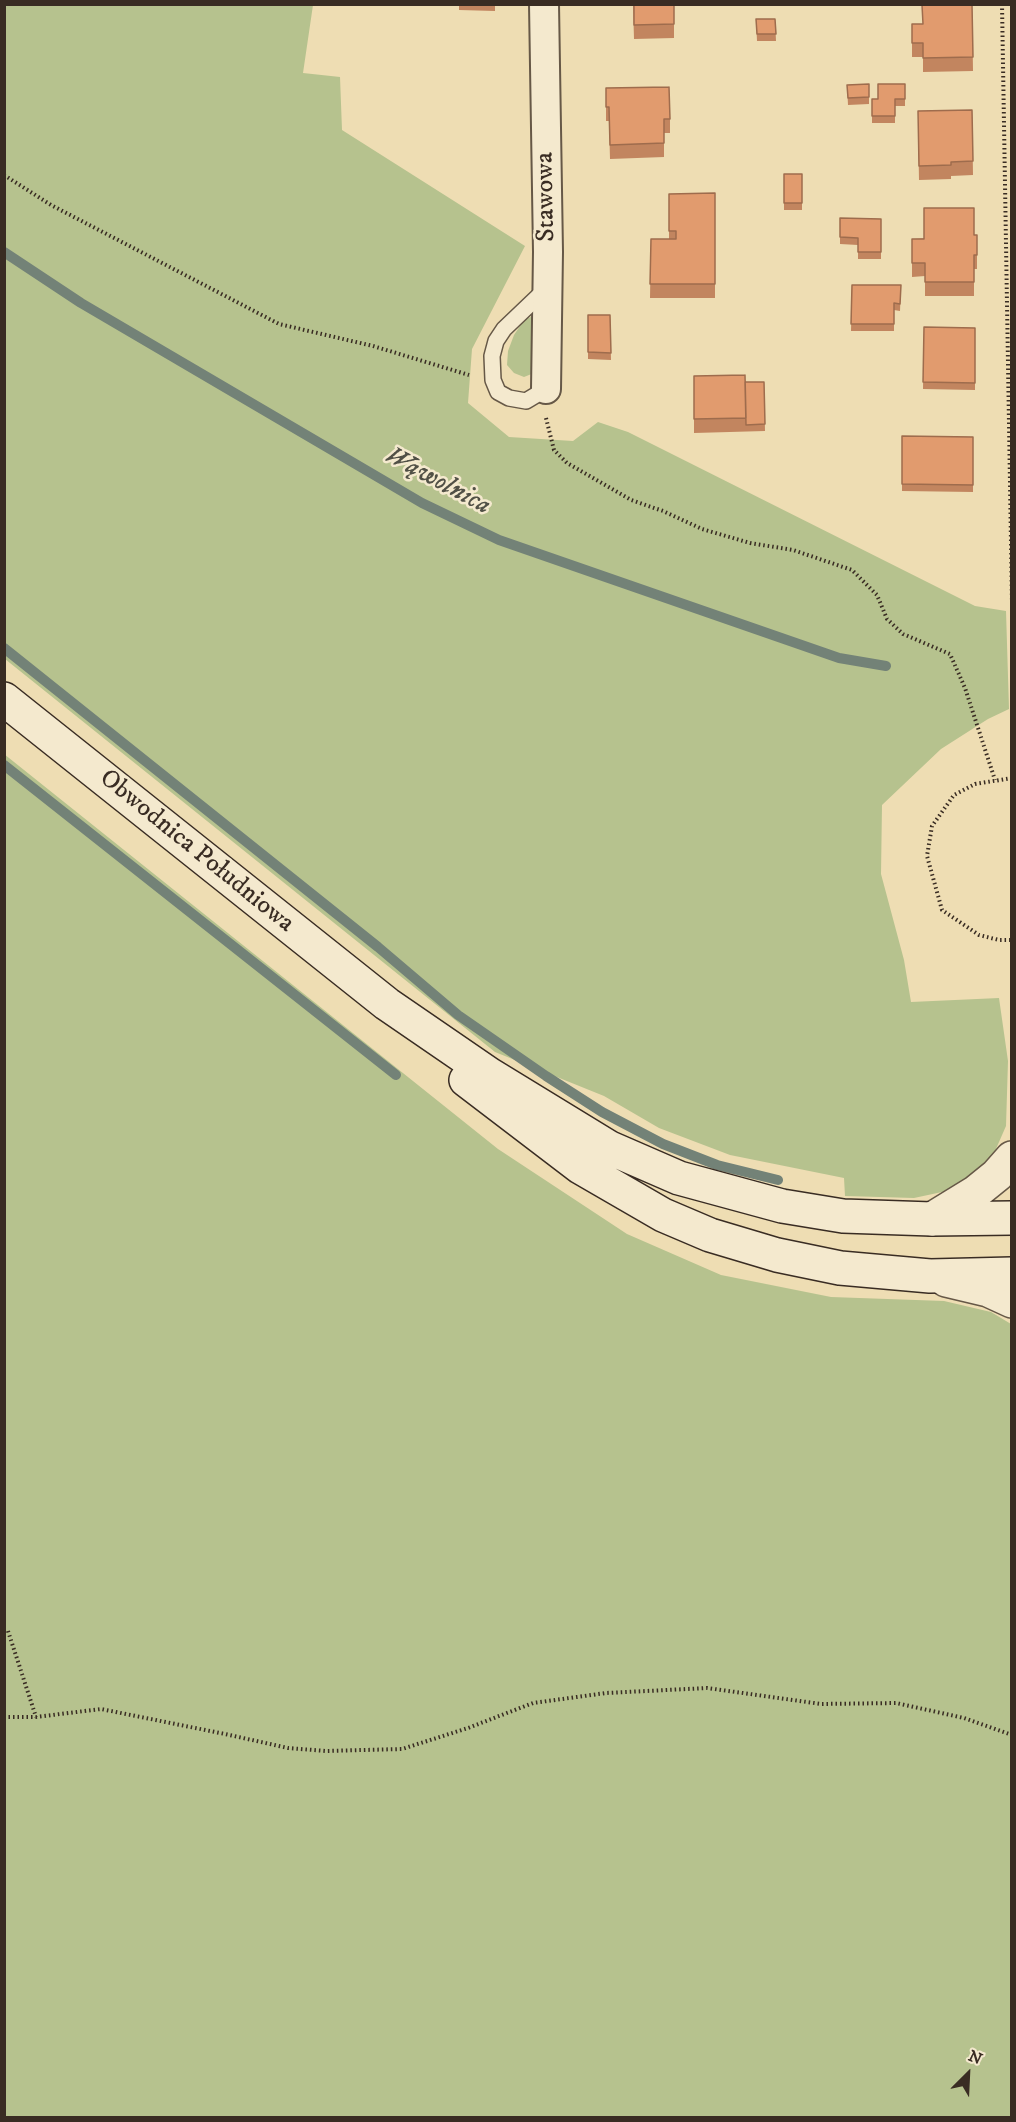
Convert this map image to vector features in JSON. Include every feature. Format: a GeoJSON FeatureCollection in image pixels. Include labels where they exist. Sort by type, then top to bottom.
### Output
{"type":"FeatureCollection","features":[{"type":"Feature","properties":{"kind":"main road","name":"Obwodnica Południowa"},"geometry":{"type":"LineString","coordinates":[[4,699],[387,1004]]}},
{"type":"Feature","properties":{"kind":"main road"},"geometry":{"type":"LineString","coordinates":[[387,1004],[489,1074],[610,1148],[679,1178],[782,1206],[843,1216],[932,1219],[1011,1218]]}},
{"type":"Feature","properties":{"kind":"main road"},"geometry":{"type":"LineString","coordinates":[[387,1004],[476,1089],[580,1167],[663,1215],[710,1235],[777,1256],[840,1268],[930,1276],[1011,1274]]}},
{"type":"Feature","properties":{"kind":"main road"},"geometry":{"type":"LineString","coordinates":[[932,1219],[976,1192],[998,1175],[1011,1158]]}},
{"type":"Feature","properties":{"kind":"main road"},"geometry":{"type":"LineString","coordinates":[[930,1276],[988,1290],[1011,1301]]}},
{"type":"Feature","properties":{"kind":"street","name":"Stawowa"},"geometry":{"type":"LineString","coordinates":[[544,4],[548,287],[546,389]]}},
{"type":"Feature","properties":{"kind":"lane"},"geometry":{"type":"LineString","coordinates":[[546,389],[526,401],[509,398],[498,392],[493,380],[492,356],[496,341],[504,329],[548,287]]}},
{"type":"Feature","properties":{"kind":"path"},"geometry":{"type":"LineString","coordinates":[[1002,4],[1011,603]]}},
{"type":"Feature","properties":{"kind":"path"},"geometry":{"type":"LineString","coordinates":[[4,175],[51,205],[279,324],[373,346],[451,371],[493,380]]}},
{"type":"Feature","properties":{"kind":"path"},"geometry":{"type":"LineString","coordinates":[[546,389],[546,423],[554,450],[567,463],[631,500],[663,511],[702,529],[750,543],[793,550],[852,570],[877,595],[887,619],[903,634],[950,654],[966,688],[995,780]]}},
{"type":"Feature","properties":{"kind":"path"},"geometry":{"type":"LineString","coordinates":[[1011,778],[975,784],[954,795],[932,826],[927,856],[942,910],[979,935],[1011,940]]}},
{"type":"Feature","properties":{"kind":"path"},"geometry":{"type":"LineString","coordinates":[[8,1631],[36,1717]]}},
{"type":"Feature","properties":{"kind":"path"},"geometry":{"type":"LineString","coordinates":[[4,1717],[36,1717],[101,1709],[288,1749],[326,1751],[402,1749],[468,1728],[533,1702],[606,1693],[707,1688],[821,1704],[896,1703],[964,1718],[1011,1735]]}},
{"type":"Feature","properties":{"kind":"green space"},"geometry":{"type":"Polygon","coordinates":[[[4,5],[313,5],[303,73],[340,77],[342,130],[525,246],[472,349],[468,403],[509,437],[573,441],[598,422],[628,432],[975,606],[1006,611],[1009,709],[988,719],[941,749],[882,805],[881,874],[904,960],[911,1002],[999,998],[1008,1061],[1006,1126],[992,1158],[956,1189],[914,1198],[845,1196],[844,1178],[730,1155],[659,1128],[604,1096],[495,1052],[5,659],[4,5]]]}},
{"type":"Feature","properties":{"kind":"green space"},"geometry":{"type":"Polygon","coordinates":[[[533,316],[534,373],[524,377],[514,373],[507,365],[508,351],[514,335],[524,320],[533,316]]]}},
{"type":"Feature","properties":{"kind":"green space"},"geometry":{"type":"Polygon","coordinates":[[[4,754],[498,1149],[627,1234],[721,1275],[831,1297],[944,1301],[991,1312],[1011,1324],[1011,2117],[5,2117],[4,754]]]}},
{"type":"Feature","properties":{"kind":"building"},"geometry":{"type":"Polygon","coordinates":[[[634,4],[674,4],[674,24],[634,25],[634,4]]]}},
{"type":"Feature","properties":{"kind":"building"},"geometry":{"type":"Polygon","coordinates":[[[972,4],[973,57],[923,58],[923,43],[912,43],[912,24],[923,24],[922,5],[972,4]]]}},
{"type":"Feature","properties":{"kind":"building"},"geometry":{"type":"Polygon","coordinates":[[[756,19],[775,19],[776,34],[757,34],[756,19]]]}},
{"type":"Feature","properties":{"kind":"building"},"geometry":{"type":"Polygon","coordinates":[[[869,84],[869,97],[848,98],[847,85],[869,84]]]}},
{"type":"Feature","properties":{"kind":"building"},"geometry":{"type":"Polygon","coordinates":[[[878,84],[905,84],[905,99],[895,99],[895,116],[872,116],[872,99],[878,99],[878,84]]]}},
{"type":"Feature","properties":{"kind":"building"},"geometry":{"type":"Polygon","coordinates":[[[669,87],[670,119],[664,119],[664,143],[610,145],[606,88],[669,87]]]}},
{"type":"Feature","properties":{"kind":"building"},"geometry":{"type":"Polygon","coordinates":[[[972,110],[973,161],[951,162],[951,165],[919,166],[918,111],[972,110]]]}},
{"type":"Feature","properties":{"kind":"building"},"geometry":{"type":"Polygon","coordinates":[[[784,174],[802,174],[802,203],[784,203],[784,174]]]}},
{"type":"Feature","properties":{"kind":"building"},"geometry":{"type":"Polygon","coordinates":[[[715,193],[715,284],[650,284],[651,239],[676,239],[676,231],[669,231],[669,194],[715,193]]]}},
{"type":"Feature","properties":{"kind":"building"},"geometry":{"type":"Polygon","coordinates":[[[924,208],[974,208],[977,255],[974,255],[974,282],[925,282],[925,263],[912,263],[912,239],[924,239],[924,208]]]}},
{"type":"Feature","properties":{"kind":"building"},"geometry":{"type":"Polygon","coordinates":[[[840,218],[881,219],[881,252],[858,252],[858,238],[840,237],[840,218]]]}},
{"type":"Feature","properties":{"kind":"building"},"geometry":{"type":"Polygon","coordinates":[[[852,285],[901,285],[900,304],[894,303],[894,324],[851,324],[852,285]]]}},
{"type":"Feature","properties":{"kind":"building"},"geometry":{"type":"Polygon","coordinates":[[[588,315],[610,315],[611,353],[588,352],[588,315]]]}},
{"type":"Feature","properties":{"kind":"building"},"geometry":{"type":"Polygon","coordinates":[[[924,327],[975,328],[975,383],[923,382],[924,327]]]}},
{"type":"Feature","properties":{"kind":"building"},"geometry":{"type":"Polygon","coordinates":[[[745,375],[746,418],[694,419],[694,376],[745,375]]]}},
{"type":"Feature","properties":{"kind":"building"},"geometry":{"type":"Polygon","coordinates":[[[745,382],[764,382],[765,424],[746,425],[745,382]]]}},
{"type":"Feature","properties":{"kind":"building"},"geometry":{"type":"Polygon","coordinates":[[[902,436],[973,437],[973,485],[902,484],[902,436]]]}},
{"type":"Feature","properties":{"kind":"waterway","name":"Wąwolnica"},"geometry":{"type":"LineString","coordinates":[[4,252],[81,303],[422,503],[499,540],[839,658],[886,666]]}},
{"type":"Feature","properties":{"kind":"waterway"},"geometry":{"type":"LineString","coordinates":[[4,648],[378,947],[458,1015],[546,1076],[602,1112],[663,1144],[717,1165],[778,1180]]}},
{"type":"Feature","properties":{"kind":"waterway"},"geometry":{"type":"LineString","coordinates":[[4,765],[396,1075]]}}]}
